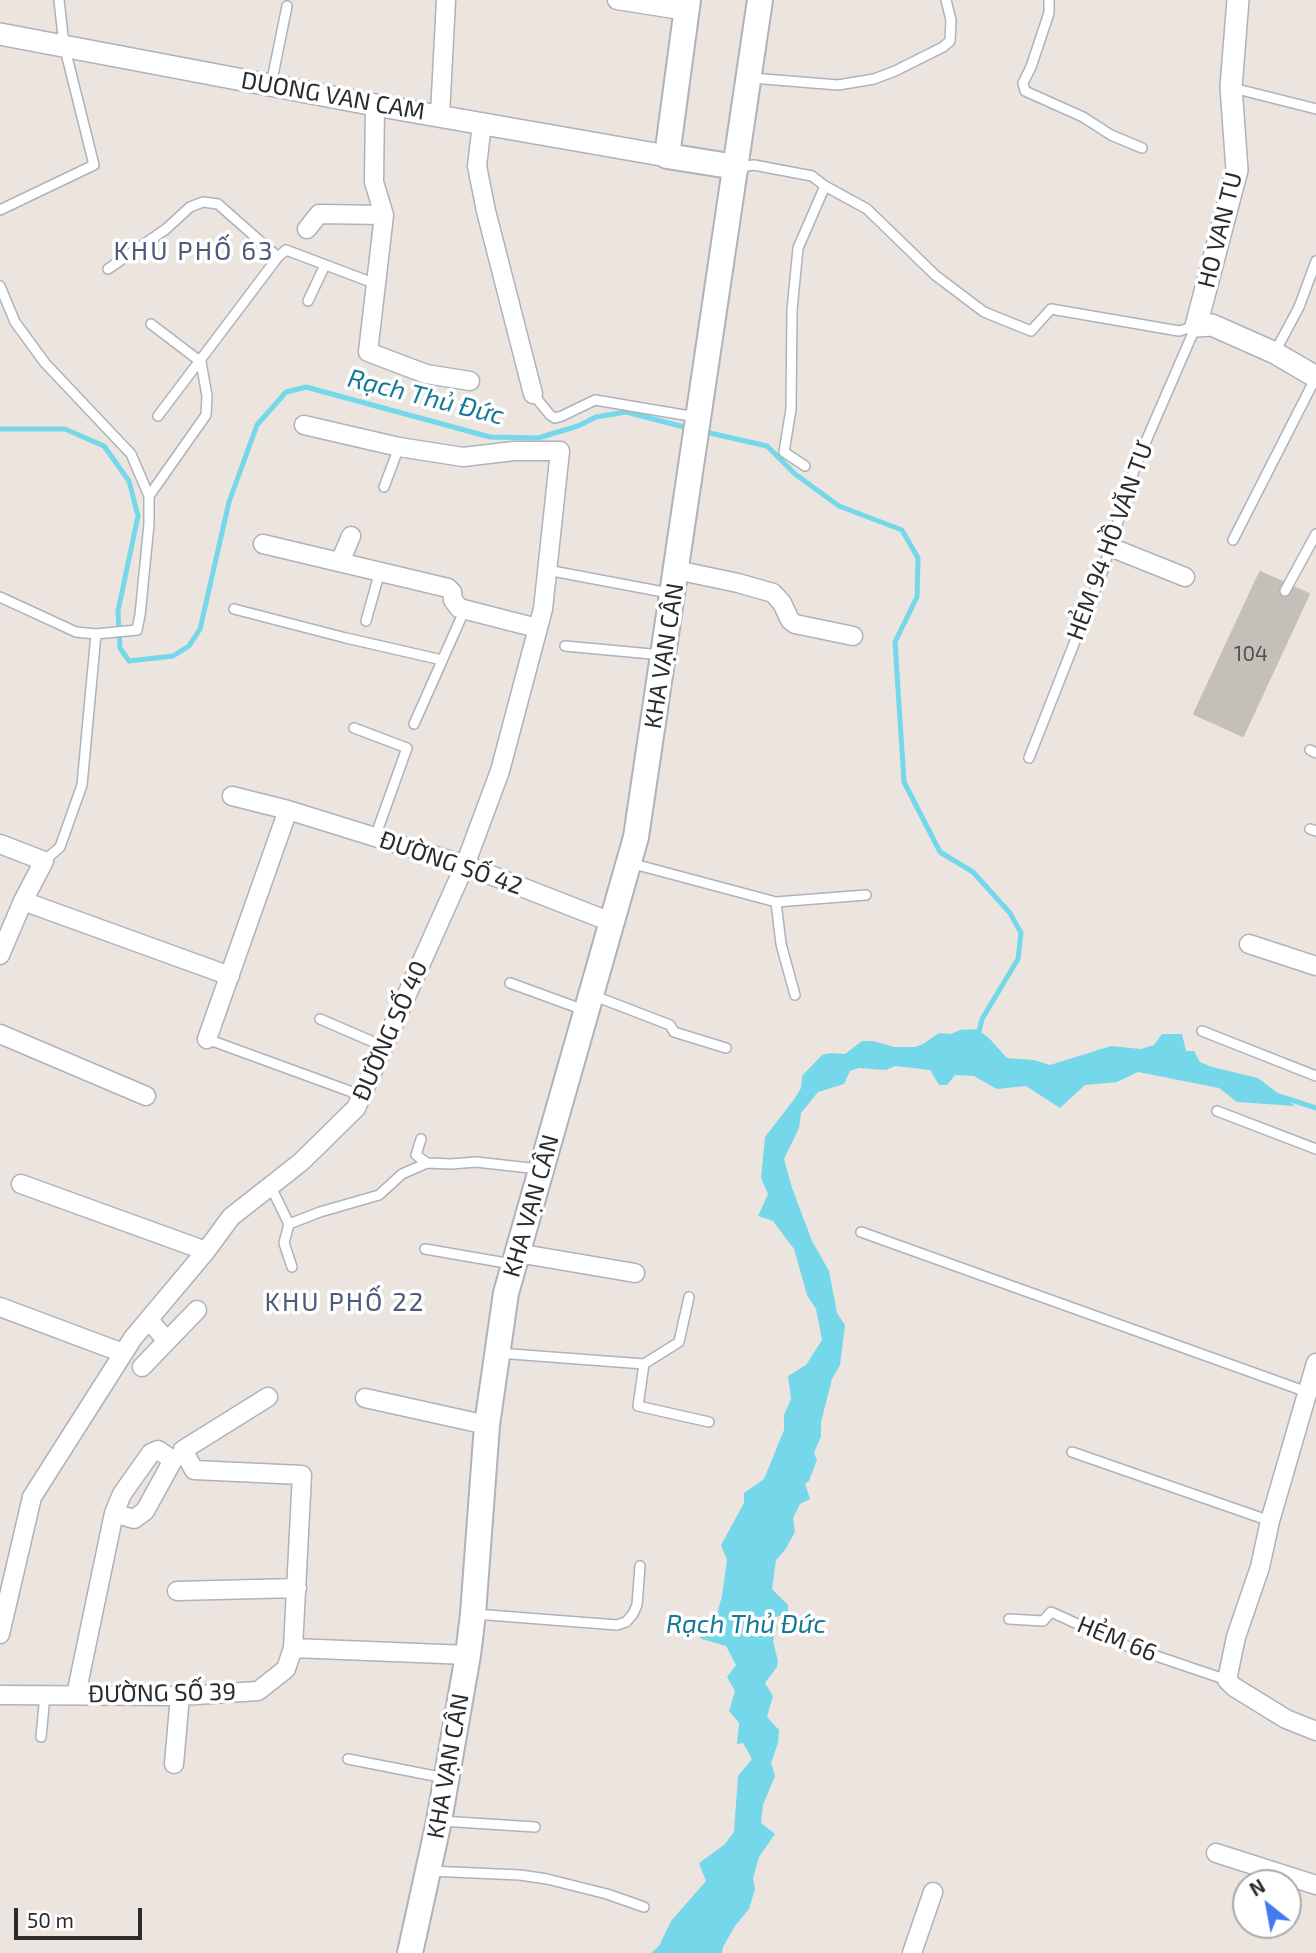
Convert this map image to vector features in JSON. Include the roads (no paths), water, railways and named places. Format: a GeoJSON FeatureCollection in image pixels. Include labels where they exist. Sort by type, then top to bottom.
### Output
{"type":"FeatureCollection","features":[{"type":"Feature","properties":{"kind":"main road"},"geometry":{"type":"LineString","coordinates":[[698,417],[760,0]]}},
{"type":"Feature","properties":{"kind":"main road"},"geometry":{"type":"LineString","coordinates":[[687,6],[667,156],[736,167]]}},
{"type":"Feature","properties":{"kind":"main road","name":"KHA VẠN CÂN"},"geometry":{"type":"LineString","coordinates":[[411,1953],[439,1821],[468,1655],[487,1425],[506,1293],[636,837],[698,417]]}},
{"type":"Feature","properties":{"kind":"street"},"geometry":{"type":"LineString","coordinates":[[440,116],[446,0]]}},
{"type":"Feature","properties":{"kind":"street"},"geometry":{"type":"LineString","coordinates":[[617,0],[687,6]]}},
{"type":"Feature","properties":{"kind":"street","name":"HO VAN TU"},"geometry":{"type":"LineString","coordinates":[[1238,0],[1231,88],[1237,170],[1196,326],[1212,325],[1275,353],[1316,377]]}},
{"type":"Feature","properties":{"kind":"street","name":"DUONG VAN CAM"},"geometry":{"type":"LineString","coordinates":[[0,34],[376,105],[667,156]]}},
{"type":"Feature","properties":{"kind":"street"},"geometry":{"type":"LineString","coordinates":[[376,105],[374,181],[384,215],[368,352],[426,374],[470,381]]}},
{"type":"Feature","properties":{"kind":"street"},"geometry":{"type":"LineString","coordinates":[[482,124],[477,166],[533,394]]}},
{"type":"Feature","properties":{"kind":"street"},"geometry":{"type":"LineString","coordinates":[[307,229],[319,214],[384,215]]}},
{"type":"Feature","properties":{"kind":"street"},"geometry":{"type":"LineString","coordinates":[[304,425],[399,447]]}},
{"type":"Feature","properties":{"kind":"street","name":"ĐƯỜNG SỐ 40"},"geometry":{"type":"LineString","coordinates":[[0,1634],[32,1497],[123,1353],[206,1251],[230,1217],[301,1161],[356,1108],[363,1096],[464,865],[500,771],[537,628],[555,571],[560,451],[463,457],[399,447]]}},
{"type":"Feature","properties":{"kind":"street"},"geometry":{"type":"LineString","coordinates":[[340,562],[351,536]]}},
{"type":"Feature","properties":{"kind":"street"},"geometry":{"type":"LineString","coordinates":[[263,544],[448,587],[453,592],[455,605],[537,628]]}},
{"type":"Feature","properties":{"kind":"street"},"geometry":{"type":"LineString","coordinates":[[1110,547],[1185,577]]}},
{"type":"Feature","properties":{"kind":"street"},"geometry":{"type":"LineString","coordinates":[[675,582],[738,583],[773,593],[795,624],[853,636]]}},
{"type":"Feature","properties":{"kind":"street","name":"ĐƯỜNG SỐ 42"},"geometry":{"type":"LineString","coordinates":[[232,796],[288,810],[464,865],[611,922]]}},
{"type":"Feature","properties":{"kind":"street"},"geometry":{"type":"LineString","coordinates":[[207,1039],[288,810]]}},
{"type":"Feature","properties":{"kind":"street"},"geometry":{"type":"LineString","coordinates":[[0,844],[44,861],[0,955]]}},
{"type":"Feature","properties":{"kind":"street"},"geometry":{"type":"LineString","coordinates":[[23,901],[230,976]]}},
{"type":"Feature","properties":{"kind":"street"},"geometry":{"type":"LineString","coordinates":[[1249,944],[1316,966]]}},
{"type":"Feature","properties":{"kind":"street"},"geometry":{"type":"LineString","coordinates":[[0,1034],[146,1096]]}},
{"type":"Feature","properties":{"kind":"street"},"geometry":{"type":"LineString","coordinates":[[21,1184],[206,1251]]}},
{"type":"Feature","properties":{"kind":"street"},"geometry":{"type":"LineString","coordinates":[[516,1258],[635,1273]]}},
{"type":"Feature","properties":{"kind":"street"},"geometry":{"type":"LineString","coordinates":[[0,1307],[123,1353]]}},
{"type":"Feature","properties":{"kind":"street"},"geometry":{"type":"LineString","coordinates":[[142,1367],[197,1310]]}},
{"type":"Feature","properties":{"kind":"street"},"geometry":{"type":"LineString","coordinates":[[149,1320],[167,1341]]}},
{"type":"Feature","properties":{"kind":"street"},"geometry":{"type":"LineString","coordinates":[[1316,1363],[1270,1521],[1260,1567],[1236,1637],[1227,1680],[1286,1719],[1316,1731]]}},
{"type":"Feature","properties":{"kind":"street"},"geometry":{"type":"LineString","coordinates":[[268,1397],[183,1450],[194,1470],[302,1475],[293,1648],[468,1655]]}},
{"type":"Feature","properties":{"kind":"street"},"geometry":{"type":"LineString","coordinates":[[365,1398],[487,1425]]}},
{"type":"Feature","properties":{"kind":"street"},"geometry":{"type":"LineString","coordinates":[[76,1695],[114,1513]]}},
{"type":"Feature","properties":{"kind":"street"},"geometry":{"type":"LineString","coordinates":[[177,1591],[297,1588]]}},
{"type":"Feature","properties":{"kind":"street","name":"ĐƯỜNG SỐ 39"},"geometry":{"type":"LineString","coordinates":[[0,1695],[180,1696],[258,1692],[286,1670],[293,1648]]}},
{"type":"Feature","properties":{"kind":"street"},"geometry":{"type":"LineString","coordinates":[[174,1764],[180,1696]]}},
{"type":"Feature","properties":{"kind":"street"},"geometry":{"type":"LineString","coordinates":[[1216,1853],[1316,1885]]}},
{"type":"Feature","properties":{"kind":"street"},"geometry":{"type":"LineString","coordinates":[[912,1953],[933,1892]]}},
{"type":"Feature","properties":{"kind":"lane"},"geometry":{"type":"LineString","coordinates":[[0,210],[94,165],[64,45],[59,0]]}},
{"type":"Feature","properties":{"kind":"lane"},"geometry":{"type":"LineString","coordinates":[[749,77],[838,85],[874,79],[943,47],[950,41],[951,20],[946,0]]}},
{"type":"Feature","properties":{"kind":"lane"},"geometry":{"type":"LineString","coordinates":[[1049,0],[1049,13],[1023,83],[1025,91],[1142,148]]}},
{"type":"Feature","properties":{"kind":"lane"},"geometry":{"type":"LineString","coordinates":[[271,85],[287,6]]}},
{"type":"Feature","properties":{"kind":"lane"},"geometry":{"type":"LineString","coordinates":[[1231,88],[1316,109]]}},
{"type":"Feature","properties":{"kind":"lane"},"geometry":{"type":"LineString","coordinates":[[736,167],[754,165],[812,176],[866,209],[935,275],[984,312],[1031,331],[1051,309],[1179,331],[1196,326]]}},
{"type":"Feature","properties":{"kind":"lane"},"geometry":{"type":"LineString","coordinates":[[805,466],[784,452],[791,409],[792,310],[798,248],[825,186]]}},
{"type":"Feature","properties":{"kind":"lane"},"geometry":{"type":"LineString","coordinates":[[108,270],[166,229],[190,207],[203,202],[218,204],[278,257]]}},
{"type":"Feature","properties":{"kind":"lane"},"geometry":{"type":"LineString","coordinates":[[158,416],[286,250],[376,284]]}},
{"type":"Feature","properties":{"kind":"lane"},"geometry":{"type":"LineString","coordinates":[[1275,353],[1299,307],[1316,261]]}},
{"type":"Feature","properties":{"kind":"lane"},"geometry":{"type":"LineString","coordinates":[[308,301],[325,265]]}},
{"type":"Feature","properties":{"kind":"lane"},"geometry":{"type":"LineString","coordinates":[[0,286],[15,322],[45,363],[131,454],[149,496],[141,615],[137,630],[96,634],[76,632],[0,597]]}},
{"type":"Feature","properties":{"kind":"lane"},"geometry":{"type":"LineString","coordinates":[[149,496],[206,415],[207,396],[201,362],[151,324]]}},
{"type":"Feature","properties":{"kind":"lane","name":"HẺM 94 HỒ VĂN TƯ"},"geometry":{"type":"LineString","coordinates":[[1028,758],[1110,547],[1136,464],[1196,326]]}},
{"type":"Feature","properties":{"kind":"lane"},"geometry":{"type":"LineString","coordinates":[[1233,540],[1316,377]]}},
{"type":"Feature","properties":{"kind":"lane"},"geometry":{"type":"LineString","coordinates":[[533,394],[555,418],[595,400],[698,417]]}},
{"type":"Feature","properties":{"kind":"lane"},"geometry":{"type":"LineString","coordinates":[[384,487],[399,447]]}},
{"type":"Feature","properties":{"kind":"lane"},"geometry":{"type":"LineString","coordinates":[[1285,591],[1316,534]]}},
{"type":"Feature","properties":{"kind":"lane"},"geometry":{"type":"LineString","coordinates":[[366,621],[380,571]]}},
{"type":"Feature","properties":{"kind":"lane"},"geometry":{"type":"LineString","coordinates":[[555,571],[675,582]]}},
{"type":"Feature","properties":{"kind":"lane"},"geometry":{"type":"LineString","coordinates":[[234,609],[442,660]]}},
{"type":"Feature","properties":{"kind":"lane"},"geometry":{"type":"LineString","coordinates":[[414,724],[464,609]]}},
{"type":"Feature","properties":{"kind":"lane"},"geometry":{"type":"LineString","coordinates":[[44,861],[60,847],[82,785],[96,634]]}},
{"type":"Feature","properties":{"kind":"lane"},"geometry":{"type":"LineString","coordinates":[[565,646],[664,655]]}},
{"type":"Feature","properties":{"kind":"lane"},"geometry":{"type":"LineString","coordinates":[[354,728],[407,748],[375,837]]}},
{"type":"Feature","properties":{"kind":"lane"},"geometry":{"type":"LineString","coordinates":[[629,862],[776,902],[866,895]]}},
{"type":"Feature","properties":{"kind":"lane"},"geometry":{"type":"LineString","coordinates":[[776,902],[781,944],[795,995]]}},
{"type":"Feature","properties":{"kind":"lane"},"geometry":{"type":"LineString","coordinates":[[510,983],[670,1025],[674,1032],[726,1048]]}},
{"type":"Feature","properties":{"kind":"lane"},"geometry":{"type":"LineString","coordinates":[[320,1019],[385,1046]]}},
{"type":"Feature","properties":{"kind":"lane"},"geometry":{"type":"LineString","coordinates":[[1202,1031],[1316,1076]]}},
{"type":"Feature","properties":{"kind":"lane"},"geometry":{"type":"LineString","coordinates":[[207,1039],[363,1096]]}},
{"type":"Feature","properties":{"kind":"lane"},"geometry":{"type":"LineString","coordinates":[[1217,1111],[1316,1149]]}},
{"type":"Feature","properties":{"kind":"lane"},"geometry":{"type":"LineString","coordinates":[[421,1139],[416,1155],[427,1163]]}},
{"type":"Feature","properties":{"kind":"lane"},"geometry":{"type":"LineString","coordinates":[[289,1224],[379,1195],[402,1174],[427,1163],[476,1162],[541,1169]]}},
{"type":"Feature","properties":{"kind":"lane"},"geometry":{"type":"LineString","coordinates":[[271,1185],[289,1224],[284,1244],[292,1267]]}},
{"type":"Feature","properties":{"kind":"lane"},"geometry":{"type":"LineString","coordinates":[[861,1232],[1307,1392]]}},
{"type":"Feature","properties":{"kind":"lane"},"geometry":{"type":"LineString","coordinates":[[425,1249],[516,1258]]}},
{"type":"Feature","properties":{"kind":"lane"},"geometry":{"type":"LineString","coordinates":[[497,1353],[644,1364],[679,1342],[689,1297]]}},
{"type":"Feature","properties":{"kind":"lane"},"geometry":{"type":"LineString","coordinates":[[644,1364],[638,1406],[709,1422]]}},
{"type":"Feature","properties":{"kind":"lane"},"geometry":{"type":"LineString","coordinates":[[1072,1451],[1270,1521]]}},
{"type":"Feature","properties":{"kind":"lane"},"geometry":{"type":"LineString","coordinates":[[473,1614],[617,1625],[626,1622],[637,1605],[640,1566]]}},
{"type":"Feature","properties":{"kind":"lane","name":"HẺM 66"},"geometry":{"type":"LineString","coordinates":[[1009,1619],[1043,1621],[1051,1612],[1124,1644],[1227,1680]]}},
{"type":"Feature","properties":{"kind":"lane"},"geometry":{"type":"LineString","coordinates":[[41,1737],[45,1695]]}},
{"type":"Feature","properties":{"kind":"lane"},"geometry":{"type":"LineString","coordinates":[[348,1759],[446,1778]]}},
{"type":"Feature","properties":{"kind":"lane"},"geometry":{"type":"LineString","coordinates":[[439,1821],[535,1827]]}},
{"type":"Feature","properties":{"kind":"lane"},"geometry":{"type":"LineString","coordinates":[[427,1870],[547,1879],[607,1894],[644,1907]]}},
{"type":"Feature","properties":{"kind":"water","name":"Rạch Thủ Đức"},"geometry":{"type":"Polygon","coordinates":[[[976,1029],[989,1038],[1007,1058],[1034,1060],[1050,1065],[1111,1046],[1141,1049],[1154,1045],[1162,1034],[1182,1034],[1186,1051],[1194,1051],[1200,1062],[1258,1078],[1295,1106],[1237,1102],[1219,1088],[1138,1072],[1117,1082],[1085,1085],[1060,1108],[1026,1086],[997,1089],[974,1076],[955,1075],[947,1085],[939,1085],[930,1070],[895,1066],[886,1070],[859,1068],[850,1071],[844,1084],[818,1092],[801,1113],[799,1128],[784,1159],[812,1241],[829,1271],[837,1313],[845,1325],[840,1365],[832,1379],[821,1422],[821,1436],[814,1453],[817,1460],[809,1481],[805,1484],[810,1499],[800,1504],[793,1518],[795,1532],[776,1560],[772,1589],[788,1605],[788,1613],[776,1617],[777,1628],[773,1641],[777,1667],[765,1683],[773,1696],[767,1717],[779,1730],[771,1763],[775,1776],[763,1805],[761,1823],[775,1834],[759,1857],[753,1878],[755,1889],[749,1909],[735,1926],[722,1953],[651,1953],[659,1946],[671,1921],[706,1881],[699,1863],[724,1845],[734,1832],[738,1776],[752,1759],[743,1743],[737,1744],[739,1723],[729,1711],[735,1691],[727,1677],[736,1665],[726,1646],[699,1638],[713,1629],[722,1596],[727,1560],[721,1545],[744,1503],[744,1493],[764,1479],[784,1430],[784,1415],[791,1399],[788,1376],[806,1365],[822,1340],[816,1309],[807,1295],[794,1249],[773,1221],[758,1216],[768,1194],[761,1178],[765,1137],[795,1098],[801,1088],[802,1076],[822,1055],[845,1054],[862,1041],[894,1047],[915,1047],[939,1033],[951,1034],[960,1030],[976,1029]]]}},
{"type":"Feature","properties":{"kind":"waterway","name":"Rạch Thủ Đức"},"geometry":{"type":"LineString","coordinates":[[0,429],[65,429],[104,446],[129,481],[138,516],[118,611],[120,648],[129,661],[173,656],[189,646],[200,629],[229,502],[257,425],[286,392],[306,387],[490,437],[538,438],[578,426],[596,417],[626,412],[688,428]]}},
{"type":"Feature","properties":{"kind":"waterway","name":"Rạch Thủ Đức"},"geometry":{"type":"LineString","coordinates":[[701,431],[767,446],[795,474],[839,506],[902,530],[918,558],[917,597],[895,642],[904,782],[940,852],[973,872],[1010,913],[1021,933],[1018,959],[982,1019],[978,1036]]}},
{"type":"Feature","properties":{"kind":"waterway"},"geometry":{"type":"LineString","coordinates":[[1279,1096],[1316,1108]]}},
{"type":"Feature","properties":{"kind":"district","name":"KHU PHỐ 63"},"geometry":{"type":"Point","coordinates":[194,251]}},
{"type":"Feature","properties":{"kind":"district","name":"KHU PHỐ 22"},"geometry":{"type":"Point","coordinates":[345,1302]}}]}
